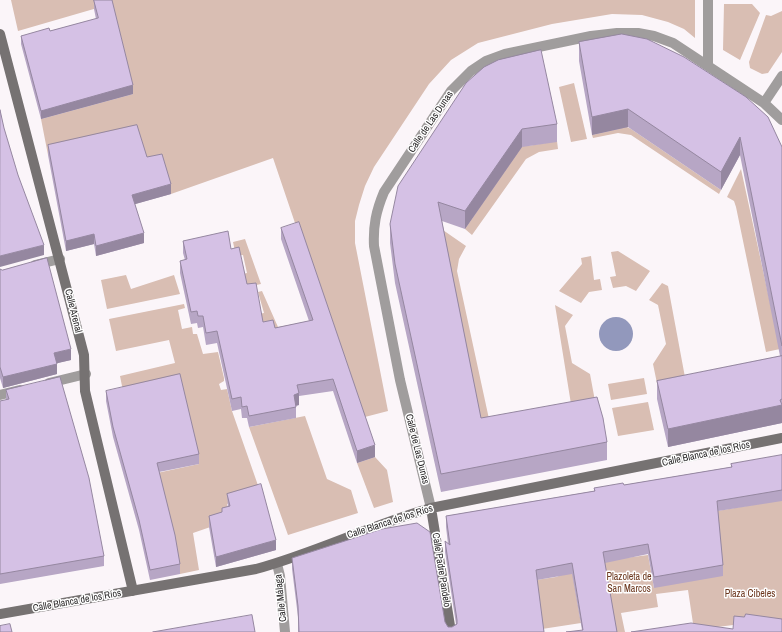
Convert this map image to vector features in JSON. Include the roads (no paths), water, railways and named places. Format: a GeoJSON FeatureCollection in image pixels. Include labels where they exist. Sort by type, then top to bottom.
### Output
{"type":"FeatureCollection","features":[{"type":"Feature","properties":{"kind":"main road","name":"Calle Arenal"},"geometry":{"type":"LineString","coordinates":[[0,34],[4,65],[60,259],[84,355],[86,391],[133,591]]}},
{"type":"Feature","properties":{"kind":"main road","name":"Calle Blanca de los Ríos"},"geometry":{"type":"LineString","coordinates":[[0,614],[256,569],[277,564],[374,526],[431,508],[782,438]]}},
{"type":"Feature","properties":{"kind":"main road","name":"Calle Padre Pandelo"},"geometry":{"type":"LineString","coordinates":[[431,508],[451,632]]}},
{"type":"Feature","properties":{"kind":"street"},"geometry":{"type":"LineString","coordinates":[[708,0],[708,64]]}},
{"type":"Feature","properties":{"kind":"street","name":"Calle de Las Dunas"},"geometry":{"type":"LineString","coordinates":[[431,508],[400,380],[374,246],[373,226],[384,192],[451,91],[471,71],[486,61],[505,54],[591,36],[617,33],[638,33],[654,36],[673,43],[708,64],[764,103],[782,120]]}},
{"type":"Feature","properties":{"kind":"street"},"geometry":{"type":"LineString","coordinates":[[764,103],[782,76]]}},
{"type":"Feature","properties":{"kind":"street"},"geometry":{"type":"LineString","coordinates":[[22,268],[60,259]]}},
{"type":"Feature","properties":{"kind":"street"},"geometry":{"type":"LineString","coordinates":[[0,394],[86,374]]}},
{"type":"Feature","properties":{"kind":"street","name":"Calle Málaga"},"geometry":{"type":"LineString","coordinates":[[277,564],[280,576],[285,632]]}},
{"type":"Feature","properties":{"kind":"water"},"geometry":{"type":"Polygon","coordinates":[[[616,317],[628,322],[633,334],[628,346],[616,351],[604,346],[599,334],[604,322],[616,317]]]}},
{"type":"Feature","properties":{"kind":"park label","name":"Plazoleta de San Marcos"},"geometry":{"type":"Point","coordinates":[629,582]}},
{"type":"Feature","properties":{"kind":"park label","name":"Plaza Cibeles"},"geometry":{"type":"Point","coordinates":[750,594]}}]}
